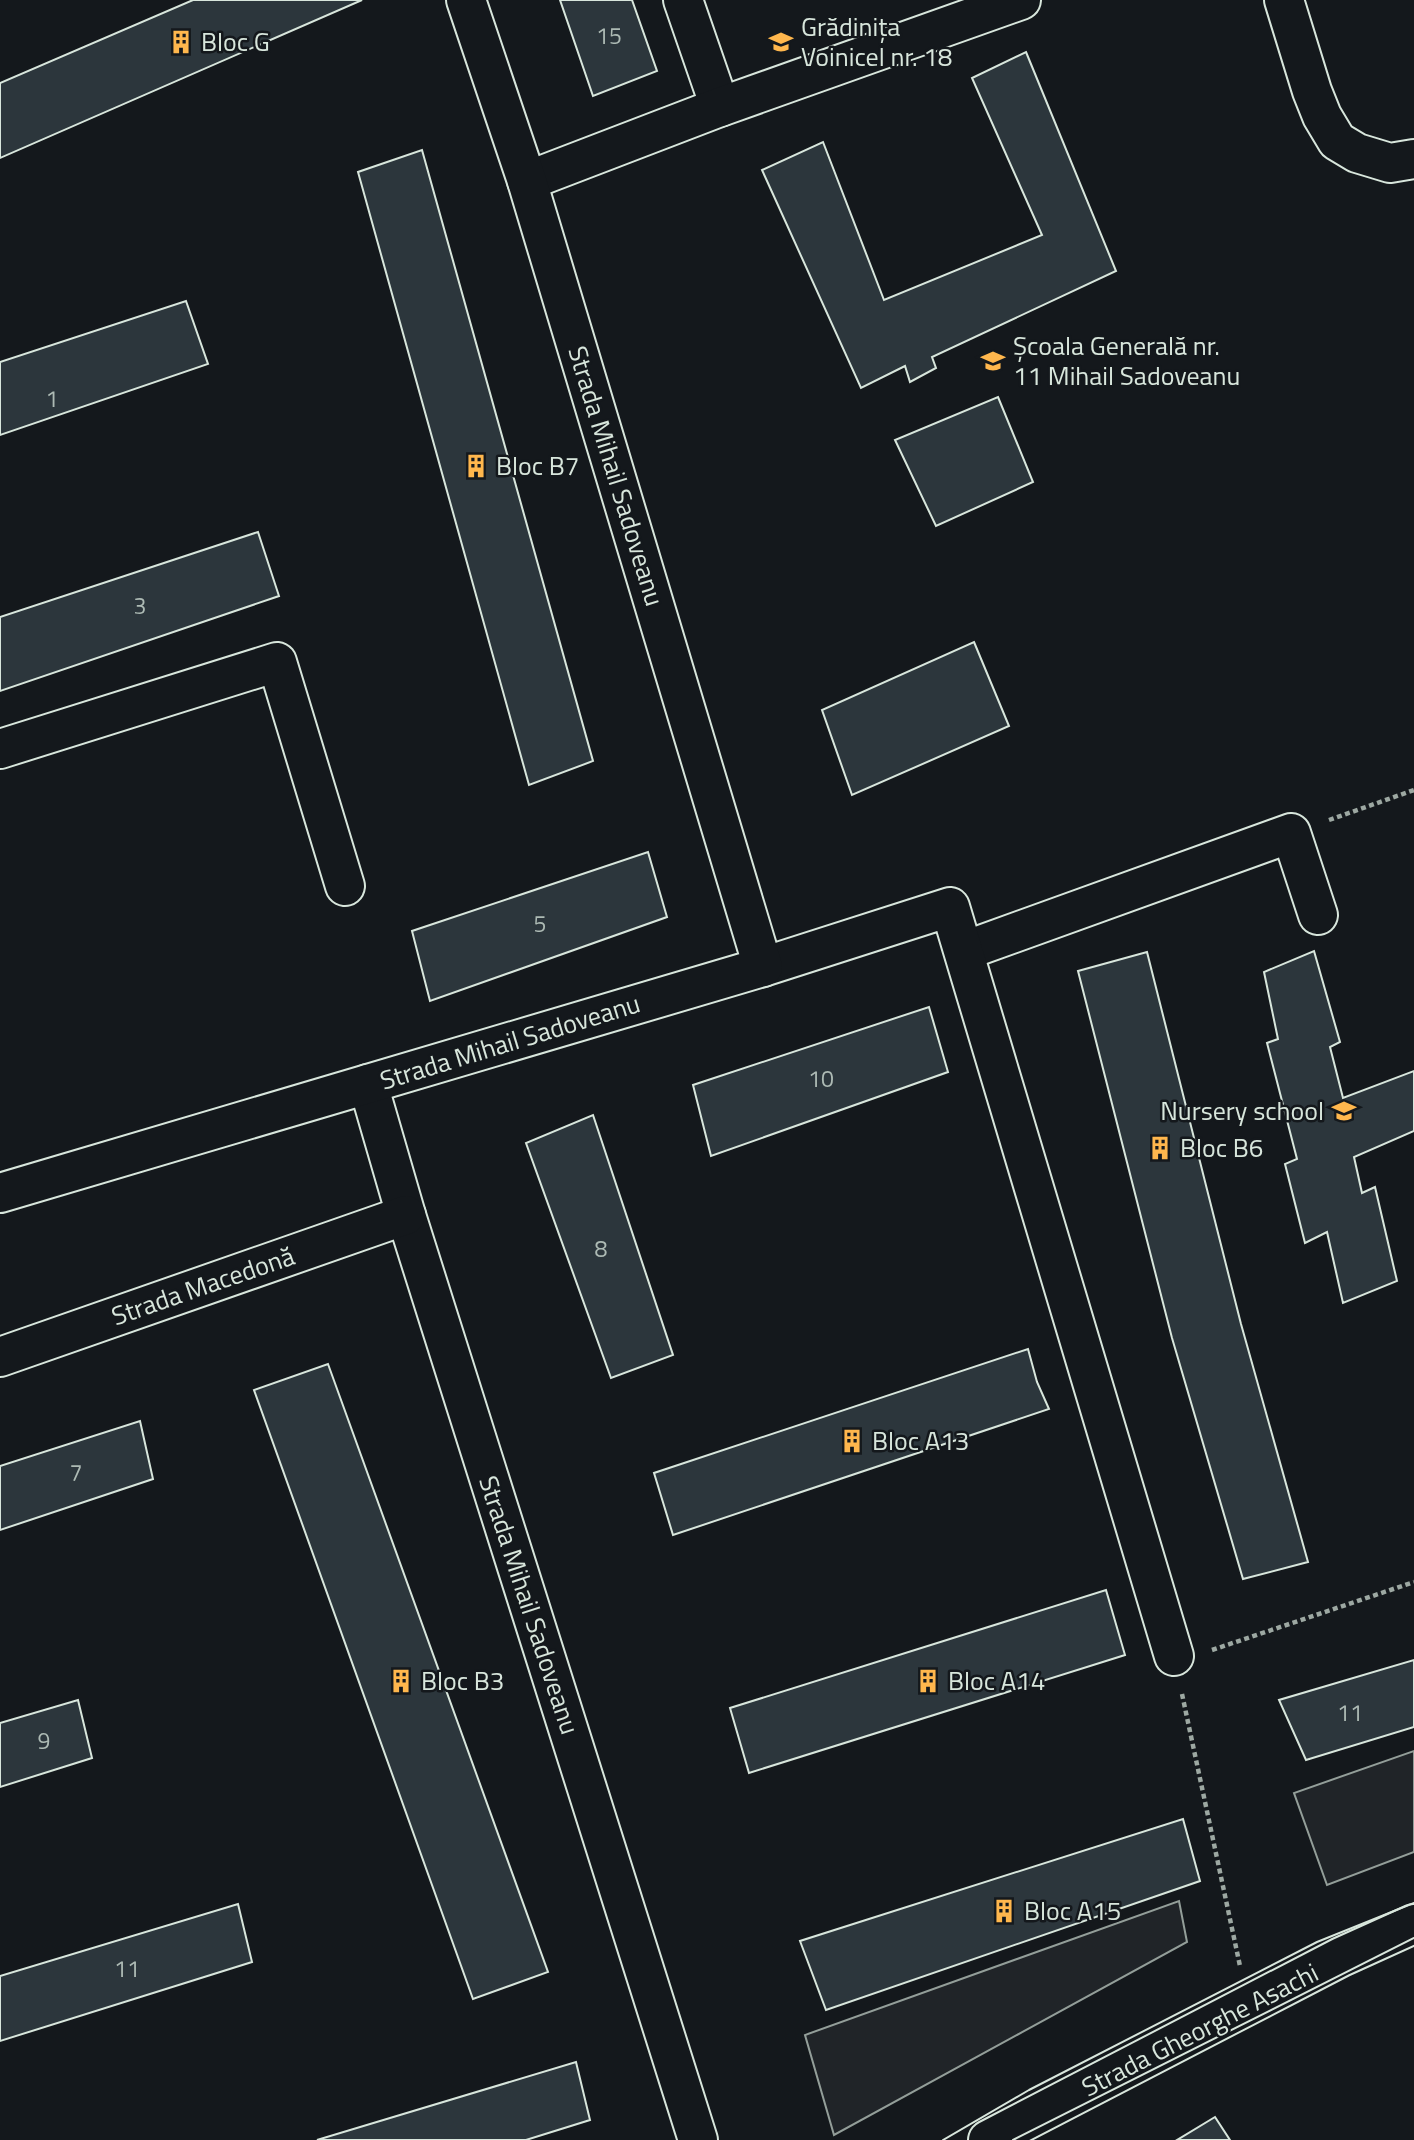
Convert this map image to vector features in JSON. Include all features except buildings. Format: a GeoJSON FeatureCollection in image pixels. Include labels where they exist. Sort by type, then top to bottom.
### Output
{"type":"FeatureCollection","features":[{"type":"Feature","properties":{"kind":"street","name":"Strada Mihail Sadoveanu"},"geometry":{"type":"LineString","coordinates":[[466,0],[527,181],[763,967],[368,1084],[406,1215],[698,2140]]}},
{"type":"Feature","properties":{"kind":"street"},"geometry":{"type":"LineString","coordinates":[[683,0],[720,107]]}},
{"type":"Feature","properties":{"kind":"street"},"geometry":{"type":"LineString","coordinates":[[527,181],[720,107],[1021,0]]}},
{"type":"Feature","properties":{"kind":"street"},"geometry":{"type":"LineString","coordinates":[[1284,0],[1312,91],[1322,116],[1337,141],[1357,153],[1402,161]]}},
{"type":"Feature","properties":{"kind":"street"},"geometry":{"type":"LineString","coordinates":[[0,749],[277,662],[345,886]]}},
{"type":"Feature","properties":{"kind":"street"},"geometry":{"type":"LineString","coordinates":[[964,951],[1291,833],[1318,915]]}},
{"type":"Feature","properties":{"kind":"street"},"geometry":{"type":"LineString","coordinates":[[763,967],[950,907],[1175,1659]]}},
{"type":"Feature","properties":{"kind":"street"},"geometry":{"type":"LineString","coordinates":[[0,1193],[368,1084]]}},
{"type":"Feature","properties":{"kind":"street","name":"Strada Macedonă"},"geometry":{"type":"LineString","coordinates":[[0,1357],[406,1215]]}},
{"type":"Feature","properties":{"kind":"street","name":"Strada Gheorghe Asachi"},"geometry":{"type":"LineString","coordinates":[[988,2140],[1031,2130],[1250,2004],[1341,1957],[1414,1924]]}},
{"type":"Feature","properties":{"kind":"path"},"geometry":{"type":"LineString","coordinates":[[1291,833],[1414,790]]}},
{"type":"Feature","properties":{"kind":"path"},"geometry":{"type":"LineString","coordinates":[[1250,2004],[1175,1659],[1414,1582]]}},
{"type":"Feature","properties":{"kind":"shaded area"},"geometry":{"type":"Polygon","coordinates":[[[1414,1751],[1414,1852],[1327,1885],[1294,1793],[1414,1751]]]}},
{"type":"Feature","properties":{"kind":"shaded area"},"geometry":{"type":"Polygon","coordinates":[[[1179,1901],[1187,1942],[834,2135],[805,2035],[1179,1901]]]}},
{"type":"Feature","properties":{"kind":"tram line"},"geometry":{"type":"LineString","coordinates":[[943,2140],[1029,2090],[1317,1942],[1414,1903]]}},
{"type":"Feature","properties":{"kind":"tram line"},"geometry":{"type":"LineString","coordinates":[[1013,2140],[1414,1938]]}},
{"type":"Feature","properties":{"kind":"place","name":"Bloc G"},"geometry":{"type":"Point","coordinates":[181,42]}},
{"type":"Feature","properties":{"kind":"place","name":"Grădinița Voinicel nr. 18"},"geometry":{"type":"Point","coordinates":[781,42]}},
{"type":"Feature","properties":{"kind":"place","name":"Școala Generală nr. 11 Mihail Sadoveanu"},"geometry":{"type":"Point","coordinates":[993,361]}},
{"type":"Feature","properties":{"kind":"place","name":"Bloc B7"},"geometry":{"type":"Point","coordinates":[476,466]}},
{"type":"Feature","properties":{"kind":"place","name":"Nursery school"},"geometry":{"type":"Point","coordinates":[1344,1111]}},
{"type":"Feature","properties":{"kind":"place","name":"Bloc B6"},"geometry":{"type":"Point","coordinates":[1160,1148]}},
{"type":"Feature","properties":{"kind":"place","name":"Bloc A13"},"geometry":{"type":"Point","coordinates":[852,1441]}},
{"type":"Feature","properties":{"kind":"place","name":"Bloc B3"},"geometry":{"type":"Point","coordinates":[401,1681]}},
{"type":"Feature","properties":{"kind":"place","name":"Bloc A14"},"geometry":{"type":"Point","coordinates":[928,1681]}},
{"type":"Feature","properties":{"kind":"place","name":"Bloc A15"},"geometry":{"type":"Point","coordinates":[1004,1911]}}]}
